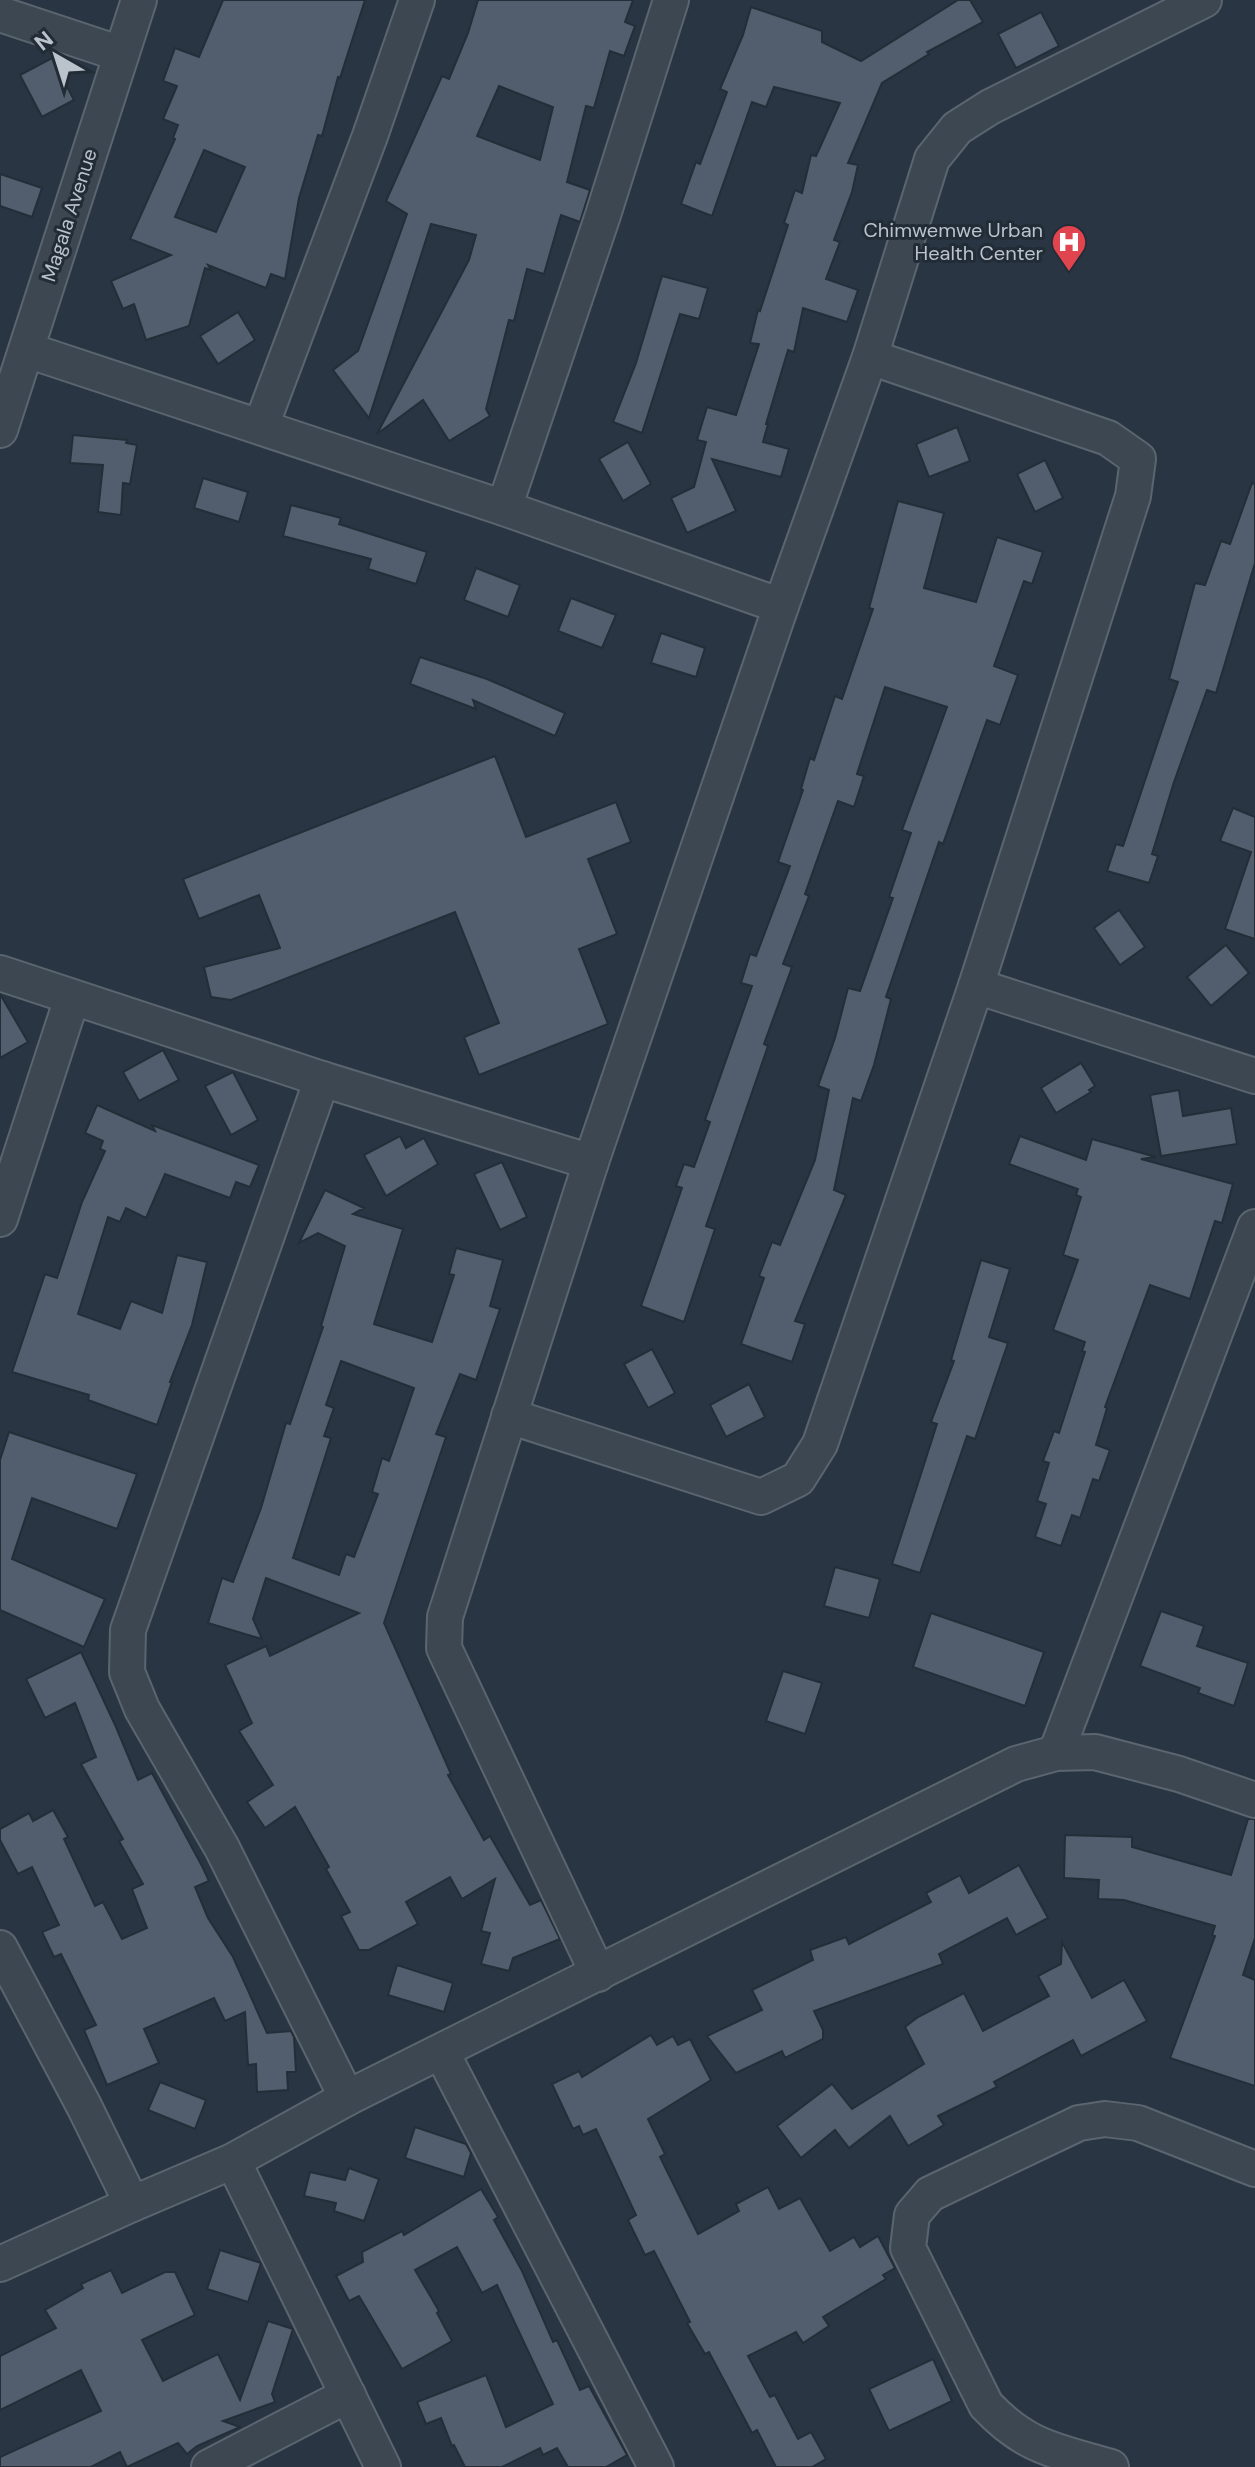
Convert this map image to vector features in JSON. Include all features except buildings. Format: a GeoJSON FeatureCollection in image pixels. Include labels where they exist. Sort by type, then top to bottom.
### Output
{"type":"FeatureCollection","features":[{"type":"Feature","properties":{"kind":"street","name":"Magala Avenue"},"geometry":{"type":"LineString","coordinates":[[0,430],[139,0]]}},
{"type":"Feature","properties":{"kind":"street"},"geometry":{"type":"LineString","coordinates":[[261,426],[370,136],[417,0]]}},
{"type":"Feature","properties":{"kind":"street"},"geometry":{"type":"LineString","coordinates":[[504,508],[603,215],[671,0]]}},
{"type":"Feature","properties":{"kind":"street"},"geometry":{"type":"LineString","coordinates":[[598,1974],[444,1648],[445,1617],[591,1162],[781,606],[870,357],[932,159],[957,128],[990,107],[1204,0]]}},
{"type":"Feature","properties":{"kind":"street"},"geometry":{"type":"LineString","coordinates":[[0,14],[121,54]]}},
{"type":"Feature","properties":{"kind":"street"},"geometry":{"type":"LineString","coordinates":[[27,350],[504,508],[781,606]]}},
{"type":"Feature","properties":{"kind":"street"},"geometry":{"type":"LineString","coordinates":[[509,1416],[761,1497],[798,1479],[820,1444],[976,986],[1133,496],[1138,459],[1108,438],[870,357]]}},
{"type":"Feature","properties":{"kind":"street"},"geometry":{"type":"LineString","coordinates":[[0,973],[322,1079],[591,1162]]}},
{"type":"Feature","properties":{"kind":"street"},"geometry":{"type":"LineString","coordinates":[[976,986],[1255,1076]]}},
{"type":"Feature","properties":{"kind":"street"},"geometry":{"type":"LineString","coordinates":[[0,1219],[72,998]]}},
{"type":"Feature","properties":{"kind":"street"},"geometry":{"type":"LineString","coordinates":[[322,1079],[128,1630],[127,1672],[142,1709],[222,1848],[347,2098]]}},
{"type":"Feature","properties":{"kind":"street"},"geometry":{"type":"LineString","coordinates":[[1056,1753],[1255,1227]]}},
{"type":"Feature","properties":{"kind":"street"},"geometry":{"type":"LineString","coordinates":[[0,2264],[233,2161],[347,2098],[1016,1764],[1056,1753],[1095,1752],[1179,1774],[1255,1800]]}},
{"type":"Feature","properties":{"kind":"street"},"geometry":{"type":"LineString","coordinates":[[0,1948],[132,2204]]}},
{"type":"Feature","properties":{"kind":"street"},"geometry":{"type":"LineString","coordinates":[[442,2053],[656,2467]]}},
{"type":"Feature","properties":{"kind":"street"},"geometry":{"type":"LineString","coordinates":[[1111,2467],[1032,2443],[1006,2426],[986,2405],[908,2248],[912,2215],[930,2194],[1079,2123],[1105,2119],[1138,2123],[1255,2169]]}},
{"type":"Feature","properties":{"kind":"street"},"geometry":{"type":"LineString","coordinates":[[233,2161],[383,2467]]}},
{"type":"Feature","properties":{"kind":"street"},"geometry":{"type":"LineString","coordinates":[[209,2467],[348,2395]]}},
{"type":"Feature","properties":{"kind":"place","name":"Chimwemwe Urban Health Center"},"geometry":{"type":"Point","coordinates":[1069,273]}}]}
